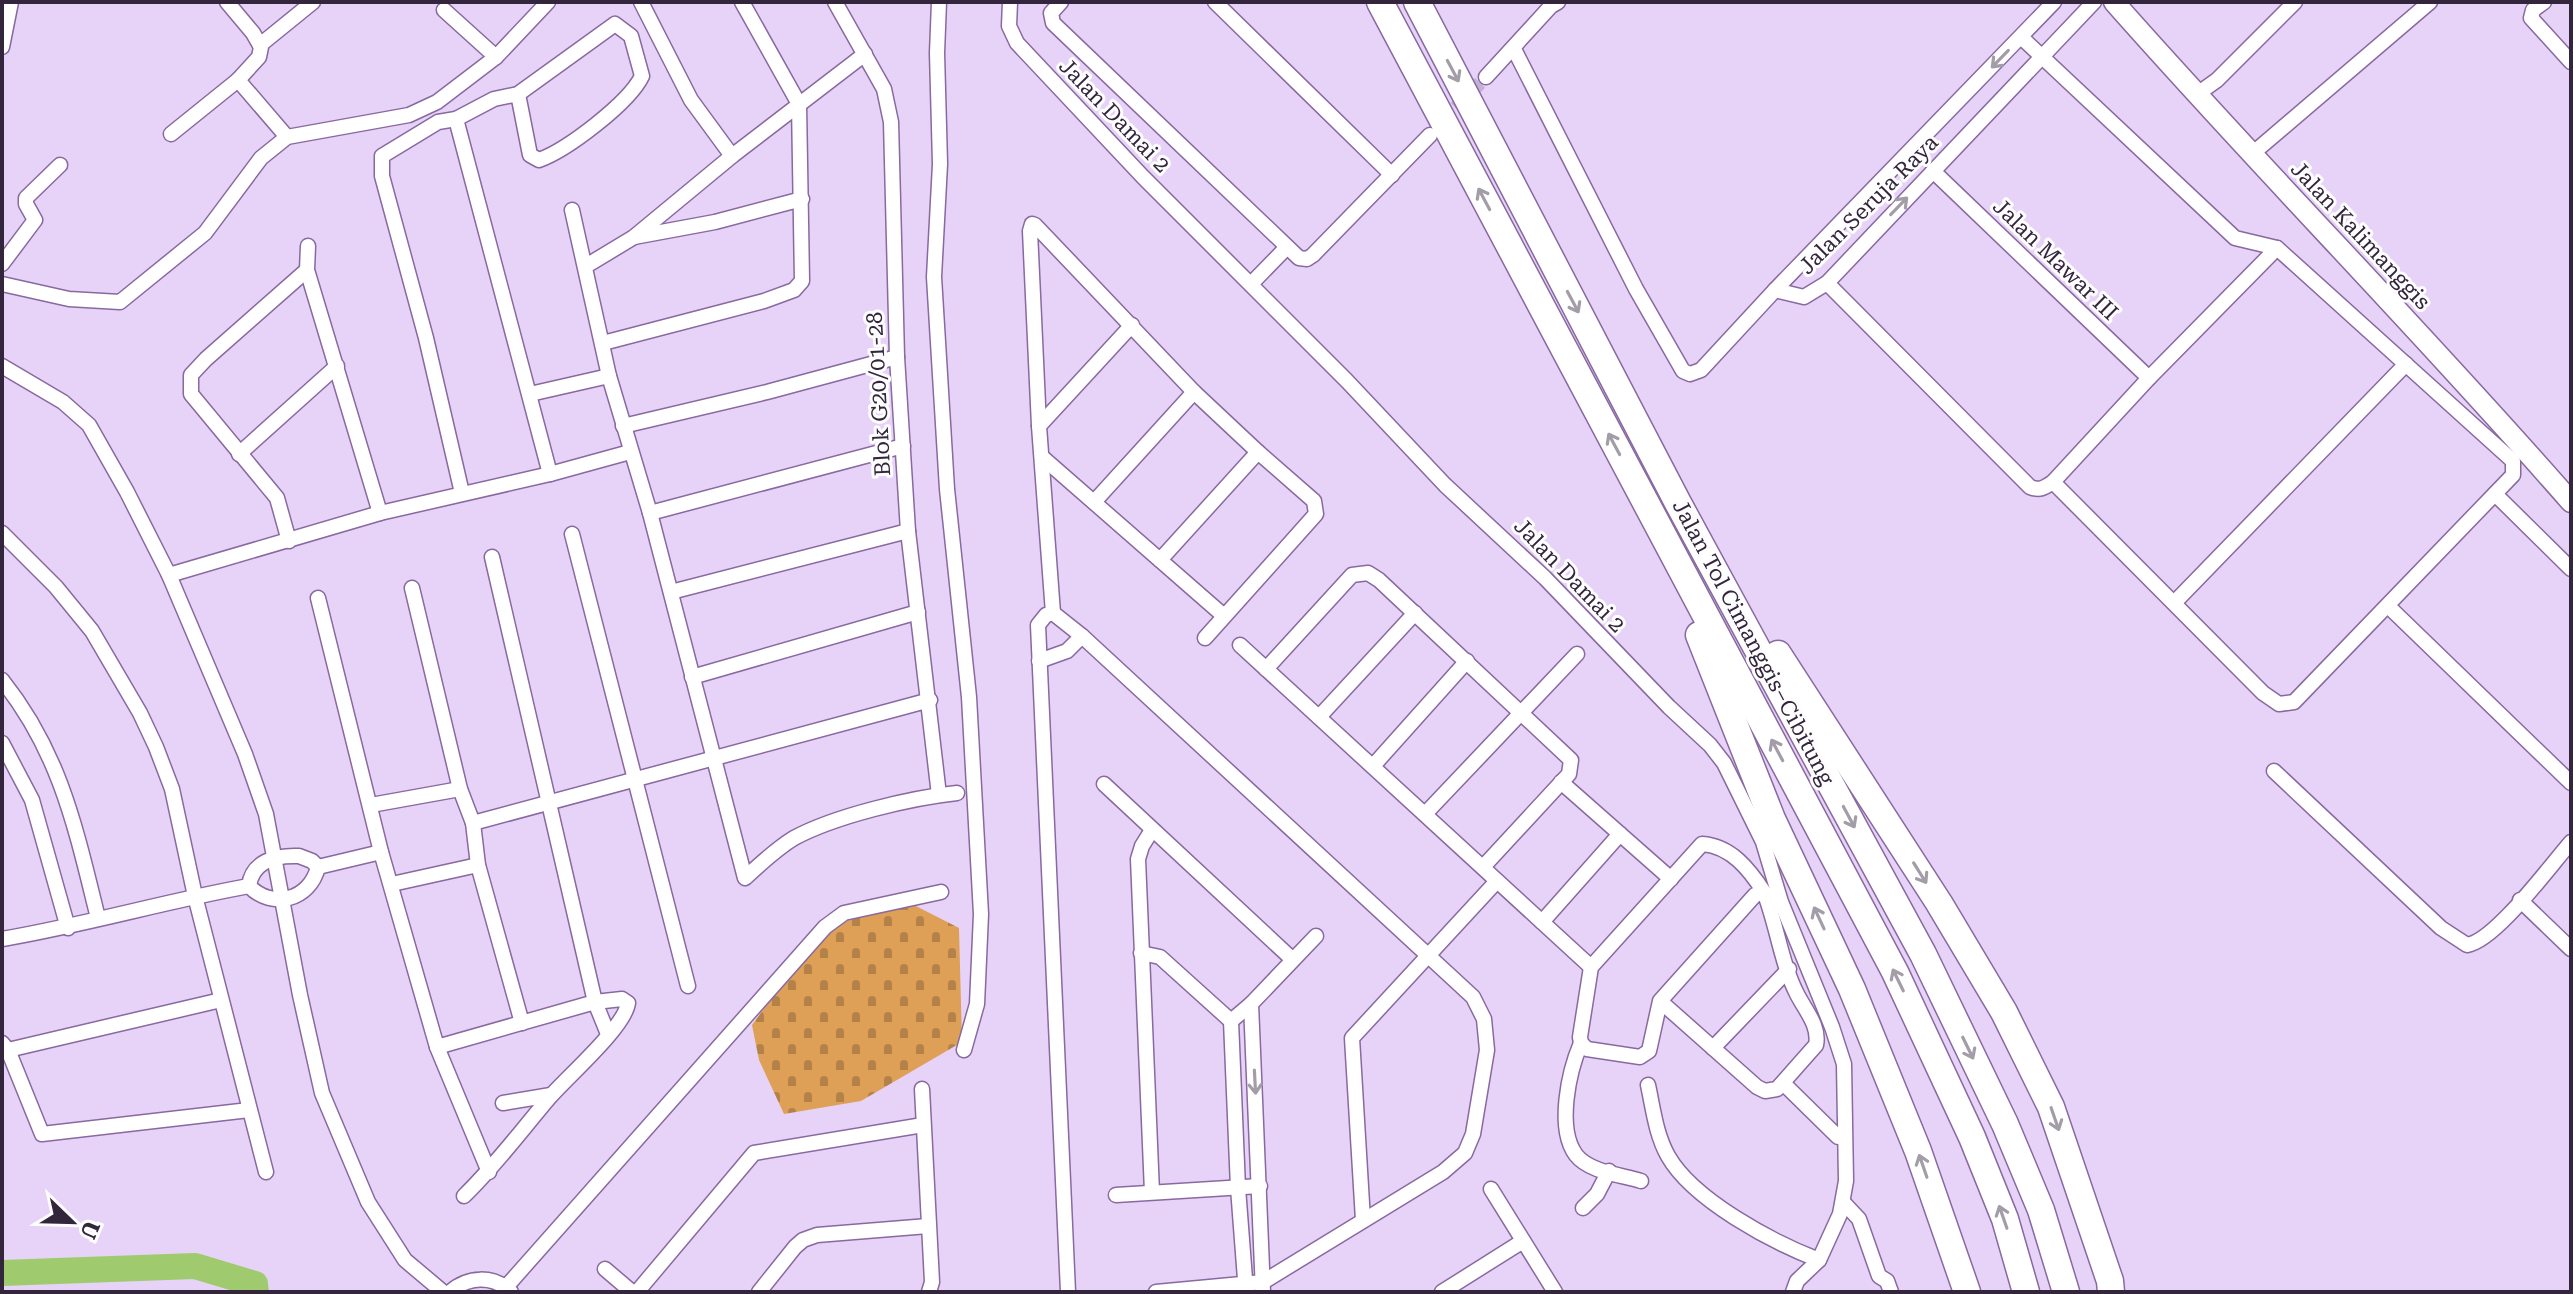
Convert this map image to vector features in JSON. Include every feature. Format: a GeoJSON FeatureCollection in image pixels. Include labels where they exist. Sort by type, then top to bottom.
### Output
{"type":"FeatureCollection","features":[{"type":"Feature","properties":{"kind":"highway","name":"Jalan Tol Cimanggis–Cibitung"},"geometry":{"type":"LineString","coordinates":[[1380,2],[1895,972],[1972,1137],[2005,1219],[2026,1292]]}},
{"type":"Feature","properties":{"kind":"highway","name":"Jalan Tol Cimanggis–Cibitung"},"geometry":{"type":"LineString","coordinates":[[1417,2],[1678,503],[1923,954],[2005,1124],[2041,1210],[2066,1292]]}},
{"type":"Feature","properties":{"kind":"highway"},"geometry":{"type":"LineString","coordinates":[[1678,503],[1854,770],[2004,1012],[2051,1107],[2110,1281],[2111,1292]]}},
{"type":"Feature","properties":{"kind":"highway"},"geometry":{"type":"LineString","coordinates":[[1651,513],[1772,819],[1852,989],[1900,1107],[1967,1292]]}},
{"type":"Feature","properties":{"kind":"main road","name":"Jalan Kalimanggis"},"geometry":{"type":"LineString","coordinates":[[2114,2],[2196,95],[2503,423],[2571,502]]}},
{"type":"Feature","properties":{"kind":"street"},"geometry":{"type":"LineString","coordinates":[[2,47],[11,2]]}},
{"type":"Feature","properties":{"kind":"street"},"geometry":{"type":"LineString","coordinates":[[171,134],[238,80],[259,57],[260,45],[227,2]]}},
{"type":"Feature","properties":{"kind":"street"},"geometry":{"type":"LineString","coordinates":[[260,45],[313,2]]}},
{"type":"Feature","properties":{"kind":"street"},"geometry":{"type":"LineString","coordinates":[[2,284],[69,299],[120,302],[205,233],[261,158],[287,137],[409,115],[437,102],[496,57],[548,2]]}},
{"type":"Feature","properties":{"kind":"street"},"geometry":{"type":"LineString","coordinates":[[641,2],[687,93],[732,156]]}},
{"type":"Feature","properties":{"kind":"street"},"geometry":{"type":"LineString","coordinates":[[603,343],[764,301],[799,287],[802,281],[799,104],[742,2]]}},
{"type":"Feature","properties":{"kind":"street","name":"Blok G20/01-28"},"geometry":{"type":"LineString","coordinates":[[835,2],[884,89],[891,122],[897,357],[908,531],[939,795]]}},
{"type":"Feature","properties":{"kind":"street"},"geometry":{"type":"LineString","coordinates":[[939,2],[940,164],[934,277],[947,489],[969,697],[981,914],[977,1004],[964,1050]]}},
{"type":"Feature","properties":{"kind":"street","name":"Jalan Damai 2"},"geometry":{"type":"LineString","coordinates":[[1010,2],[1009,26],[1017,43],[1143,177],[1445,485],[1545,578],[1659,697],[1710,745],[1724,763],[1763,842],[1781,902],[1844,1064],[1846,1181],[1843,1202],[1819,1260],[1797,1281],[1793,1292]]}},
{"type":"Feature","properties":{"kind":"street"},"geometry":{"type":"LineString","coordinates":[[1061,2],[1051,13],[1053,23],[1299,258],[1307,259],[1430,135]]}},
{"type":"Feature","properties":{"kind":"street"},"geometry":{"type":"LineString","coordinates":[[1215,2],[1392,175]]}},
{"type":"Feature","properties":{"kind":"street"},"geometry":{"type":"LineString","coordinates":[[1486,77],[1558,2]]}},
{"type":"Feature","properties":{"kind":"street","name":"Jalan Seruja Raya"},"geometry":{"type":"LineString","coordinates":[[1775,290],[2054,2]]}},
{"type":"Feature","properties":{"kind":"street","name":"Jalan Seruja Raya"},"geometry":{"type":"LineString","coordinates":[[1775,290],[1804,297],[1827,283],[2094,2]]}},
{"type":"Feature","properties":{"kind":"street"},"geometry":{"type":"LineString","coordinates":[[2196,95],[2217,80],[2295,2]]}},
{"type":"Feature","properties":{"kind":"street"},"geometry":{"type":"LineString","coordinates":[[2252,154],[2430,2]]}},
{"type":"Feature","properties":{"kind":"street"},"geometry":{"type":"LineString","coordinates":[[2544,2],[2533,10],[2531,18],[2571,62]]}},
{"type":"Feature","properties":{"kind":"street"},"geometry":{"type":"LineString","coordinates":[[444,10],[496,57]]}},
{"type":"Feature","properties":{"kind":"street"},"geometry":{"type":"LineString","coordinates":[[462,493],[426,338],[382,176],[382,156],[438,122],[456,119],[494,99],[518,94],[615,24],[631,36],[642,76],[637,87],[554,154],[539,160],[530,155],[518,94]]}},
{"type":"Feature","properties":{"kind":"street"},"geometry":{"type":"LineString","coordinates":[[2021,37],[2235,238],[2277,248],[2513,461],[2513,475],[2388,606],[2294,702],[2279,704],[2263,693],[2053,482]]}},
{"type":"Feature","properties":{"kind":"street"},"geometry":{"type":"LineString","coordinates":[[1514,49],[1630,277],[1683,371],[1690,374],[1701,370],[1775,290]]}},
{"type":"Feature","properties":{"kind":"street"},"geometry":{"type":"LineString","coordinates":[[586,266],[634,237],[732,156],[865,54]]}},
{"type":"Feature","properties":{"kind":"street"},"geometry":{"type":"LineString","coordinates":[[238,80],[287,137]]}},
{"type":"Feature","properties":{"kind":"street"},"geometry":{"type":"LineString","coordinates":[[456,119],[550,474]]}},
{"type":"Feature","properties":{"kind":"street"},"geometry":{"type":"LineString","coordinates":[[2,264],[34,221],[35,216],[28,208],[26,198],[60,165]]}},
{"type":"Feature","properties":{"kind":"street","name":"Jalan Mawar III"},"geometry":{"type":"LineString","coordinates":[[1933,171],[2149,378]]}},
{"type":"Feature","properties":{"kind":"street"},"geometry":{"type":"LineString","coordinates":[[634,237],[715,222],[802,199]]}},
{"type":"Feature","properties":{"kind":"street"},"geometry":{"type":"LineString","coordinates":[[572,210],[609,376],[650,513],[745,878],[784,844],[806,833],[863,814],[957,793]]}},
{"type":"Feature","properties":{"kind":"street"},"geometry":{"type":"LineString","coordinates":[[1847,218],[1869,236]]}},
{"type":"Feature","properties":{"kind":"street"},"geometry":{"type":"LineString","coordinates":[[1156,1292],[1263,1287],[1363,1220],[1443,1172],[1465,1153],[1473,1134],[1487,1050],[1484,1019],[1473,997],[1082,636],[1053,613],[1039,426],[1031,224],[1194,392],[1314,501],[1316,514],[1205,638]]}},
{"type":"Feature","properties":{"kind":"street"},"geometry":{"type":"LineString","coordinates":[[308,246],[307,270],[380,513]]}},
{"type":"Feature","properties":{"kind":"street"},"geometry":{"type":"LineString","coordinates":[[1251,284],[1287,247]]}},
{"type":"Feature","properties":{"kind":"street"},"geometry":{"type":"LineString","coordinates":[[1827,283],[2030,487],[2043,489],[2277,248]]}},
{"type":"Feature","properties":{"kind":"street"},"geometry":{"type":"LineString","coordinates":[[289,541],[277,498],[191,394],[191,375],[307,270]]}},
{"type":"Feature","properties":{"kind":"street"},"geometry":{"type":"LineString","coordinates":[[1039,426],[1132,325]]}},
{"type":"Feature","properties":{"kind":"street"},"geometry":{"type":"LineString","coordinates":[[623,426],[897,357]]}},
{"type":"Feature","properties":{"kind":"street"},"geometry":{"type":"LineString","coordinates":[[2175,602],[2406,364]]}},
{"type":"Feature","properties":{"kind":"street"},"geometry":{"type":"LineString","coordinates":[[2,366],[63,402],[89,425],[169,575],[245,754],[266,814],[322,1093],[368,1202],[405,1260],[443,1292]]}},
{"type":"Feature","properties":{"kind":"street"},"geometry":{"type":"LineString","coordinates":[[239,454],[337,366]]}},
{"type":"Feature","properties":{"kind":"street"},"geometry":{"type":"LineString","coordinates":[[530,394],[609,376]]}},
{"type":"Feature","properties":{"kind":"street"},"geometry":{"type":"LineString","coordinates":[[1094,502],[1194,392]]}},
{"type":"Feature","properties":{"kind":"street"},"geometry":{"type":"LineString","coordinates":[[650,513],[903,446]]}},
{"type":"Feature","properties":{"kind":"street"},"geometry":{"type":"LineString","coordinates":[[169,575],[380,513],[550,474],[630,452]]}},
{"type":"Feature","properties":{"kind":"street"},"geometry":{"type":"LineString","coordinates":[[1160,560],[1258,452]]}},
{"type":"Feature","properties":{"kind":"street"},"geometry":{"type":"LineString","coordinates":[[1042,457],[1224,616]]}},
{"type":"Feature","properties":{"kind":"street"},"geometry":{"type":"LineString","coordinates":[[2495,494],[2571,569]]}},
{"type":"Feature","properties":{"kind":"street"},"geometry":{"type":"LineString","coordinates":[[671,592],[908,531]]}},
{"type":"Feature","properties":{"kind":"street"},"geometry":{"type":"LineString","coordinates":[[2,533],[56,587],[92,631],[140,713],[172,789],[195,896],[266,1172]]}},
{"type":"Feature","properties":{"kind":"street"},"geometry":{"type":"LineString","coordinates":[[572,534],[688,986]]}},
{"type":"Feature","properties":{"kind":"street"},"geometry":{"type":"LineString","coordinates":[[492,557],[595,1002],[608,1034]]}},
{"type":"Feature","properties":{"kind":"street"},"geometry":{"type":"LineString","coordinates":[[1266,669],[1352,575],[1368,573],[1379,580],[1571,760],[1571,769],[1561,782],[1483,867]]}},
{"type":"Feature","properties":{"kind":"street"},"geometry":{"type":"LineString","coordinates":[[412,588],[460,789],[473,823],[478,865],[522,1023]]}},
{"type":"Feature","properties":{"kind":"street"},"geometry":{"type":"LineString","coordinates":[[318,598],[381,852],[437,1047],[489,1172]]}},
{"type":"Feature","properties":{"kind":"street"},"geometry":{"type":"LineString","coordinates":[[2388,606],[2571,783]]}},
{"type":"Feature","properties":{"kind":"street"},"geometry":{"type":"LineString","coordinates":[[692,677],[918,612]]}},
{"type":"Feature","properties":{"kind":"street"},"geometry":{"type":"LineString","coordinates":[[1053,613],[1046,615],[1038,625],[1068,1292]]}},
{"type":"Feature","properties":{"kind":"street"},"geometry":{"type":"LineString","coordinates":[[1319,717],[1415,613]]}},
{"type":"Feature","properties":{"kind":"street"},"geometry":{"type":"LineString","coordinates":[[1039,661],[1067,651],[1082,636]]}},
{"type":"Feature","properties":{"kind":"street"},"geometry":{"type":"LineString","coordinates":[[1240,645],[1591,967]]}},
{"type":"Feature","properties":{"kind":"street"},"geometry":{"type":"LineString","coordinates":[[1425,814],[1577,654]]}},
{"type":"Feature","properties":{"kind":"street"},"geometry":{"type":"LineString","coordinates":[[1373,766],[1467,661]]}},
{"type":"Feature","properties":{"kind":"street"},"geometry":{"type":"LineString","coordinates":[[2,680],[42,740],[54,764],[72,815],[98,918]]}},
{"type":"Feature","properties":{"kind":"street"},"geometry":{"type":"LineString","coordinates":[[473,823],[930,700]]}},
{"type":"Feature","properties":{"kind":"street"},"geometry":{"type":"LineString","coordinates":[[2,743],[32,800],[68,928]]}},
{"type":"Feature","properties":{"kind":"street"},"geometry":{"type":"LineString","coordinates":[[2274,771],[2441,928],[2462,943],[2471,945],[2478,942],[2499,926],[2571,842]]}},
{"type":"Feature","properties":{"kind":"street"},"geometry":{"type":"LineString","coordinates":[[1561,782],[1671,879]]}},
{"type":"Feature","properties":{"kind":"street"},"geometry":{"type":"LineString","coordinates":[[1104,784],[1292,959]]}},
{"type":"Feature","properties":{"kind":"street"},"geometry":{"type":"LineString","coordinates":[[371,805],[460,789]]}},
{"type":"Feature","properties":{"kind":"street"},"geometry":{"type":"LineString","coordinates":[[1152,830],[1138,859],[1152,1192]]}},
{"type":"Feature","properties":{"kind":"street"},"geometry":{"type":"LineString","coordinates":[[1542,922],[1620,834]]}},
{"type":"Feature","properties":{"kind":"street"},"geometry":{"type":"LineString","coordinates":[[1641,1181],[1592,1166],[1576,1155],[1567,1130],[1568,1080],[1581,1043],[1591,967],[1702,844],[1717,845],[1752,873],[1764,892],[1795,990],[1816,1029],[1816,1045],[1777,1089],[1765,1091],[1660,1001]]}},
{"type":"Feature","properties":{"kind":"street"},"geometry":{"type":"LineString","coordinates":[[318,867],[381,852]]}},
{"type":"Feature","properties":{"kind":"street"},"geometry":{"type":"LineString","coordinates":[[249,886],[252,872],[261,863],[276,858],[293,855],[305,857],[318,867]]}},
{"type":"Feature","properties":{"kind":"street"},"geometry":{"type":"LineString","coordinates":[[392,884],[478,865]]}},
{"type":"Feature","properties":{"kind":"street"},"geometry":{"type":"LineString","coordinates":[[249,886],[263,898],[302,894],[311,886],[318,867]]}},
{"type":"Feature","properties":{"kind":"street"},"geometry":{"type":"LineString","coordinates":[[1363,1220],[1351,1043],[1356,1032],[1497,881]]}},
{"type":"Feature","properties":{"kind":"street"},"geometry":{"type":"LineString","coordinates":[[2,939],[68,928],[98,918],[249,886]]}},
{"type":"Feature","properties":{"kind":"street"},"geometry":{"type":"LineString","coordinates":[[450,1292],[468,1281],[482,1279],[495,1281],[509,1290],[825,927],[844,913],[941,892]]}},
{"type":"Feature","properties":{"kind":"street"},"geometry":{"type":"LineString","coordinates":[[1581,1043],[1587,1049],[1640,1057],[1645,1055],[1649,1051],[1660,1001],[1755,895],[1764,892]]}},
{"type":"Feature","properties":{"kind":"street"},"geometry":{"type":"LineString","coordinates":[[2520,900],[2571,949]]}},
{"type":"Feature","properties":{"kind":"street"},"geometry":{"type":"LineString","coordinates":[[1231,1021],[1316,936]]}},
{"type":"Feature","properties":{"kind":"street"},"geometry":{"type":"LineString","coordinates":[[1141,953],[1160,957],[1231,1021],[1246,1288]]}},
{"type":"Feature","properties":{"kind":"street"},"geometry":{"type":"LineString","coordinates":[[1713,1048],[1789,969]]}},
{"type":"Feature","properties":{"kind":"street"},"geometry":{"type":"LineString","coordinates":[[437,1047],[595,1002],[622,999],[628,1003],[608,1034],[551,1095],[489,1172],[464,1196]]}},
{"type":"Feature","properties":{"kind":"street"},"geometry":{"type":"LineString","coordinates":[[221,1000],[5,1046],[40,1131],[45,1135],[249,1110]]}},
{"type":"Feature","properties":{"kind":"street"},"geometry":{"type":"LineString","coordinates":[[1251,1004],[1263,1287]]}},
{"type":"Feature","properties":{"kind":"street"},"geometry":{"type":"LineString","coordinates":[[1783,1083],[1838,1137]]}},
{"type":"Feature","properties":{"kind":"street"},"geometry":{"type":"LineString","coordinates":[[1648,1085],[1665,1151],[1702,1194],[1780,1245],[1819,1260]]}},
{"type":"Feature","properties":{"kind":"street"},"geometry":{"type":"LineString","coordinates":[[922,1089],[932,1282],[929,1292]]}},
{"type":"Feature","properties":{"kind":"street"},"geometry":{"type":"LineString","coordinates":[[503,1103],[551,1095]]}},
{"type":"Feature","properties":{"kind":"street"},"geometry":{"type":"LineString","coordinates":[[605,1269],[634,1292],[754,1153],[923,1125]]}},
{"type":"Feature","properties":{"kind":"street"},"geometry":{"type":"LineString","coordinates":[[1583,1208],[1597,1194],[1609,1171]]}},
{"type":"Feature","properties":{"kind":"street"},"geometry":{"type":"LineString","coordinates":[[1116,1195],[1260,1186]]}},
{"type":"Feature","properties":{"kind":"street"},"geometry":{"type":"LineString","coordinates":[[1491,1189],[1555,1292]]}},
{"type":"Feature","properties":{"kind":"street"},"geometry":{"type":"LineString","coordinates":[[1843,1202],[1859,1219],[1879,1276],[1887,1281],[1891,1292]]}},
{"type":"Feature","properties":{"kind":"street"},"geometry":{"type":"LineString","coordinates":[[759,1292],[803,1240],[817,1235],[928,1226]]}},
{"type":"Feature","properties":{"kind":"street"},"geometry":{"type":"LineString","coordinates":[[1445,1291],[1523,1241]]}},
{"type":"Feature","properties":{"kind":"green space"},"geometry":{"type":"Polygon","coordinates":[[[910,903],[959,928],[962,1042],[861,1101],[784,1114],[759,1060],[752,1025],[823,928],[910,903]]]}},
{"type":"Feature","properties":{"kind":"waterway"},"geometry":{"type":"LineString","coordinates":[[2,1273],[195,1266],[255,1284],[256,1292]]}},
{"type":"Feature","properties":{"kind":"tunnel"},"geometry":{"type":"LineString","coordinates":[[1441,123],[1486,77]]}}]}
